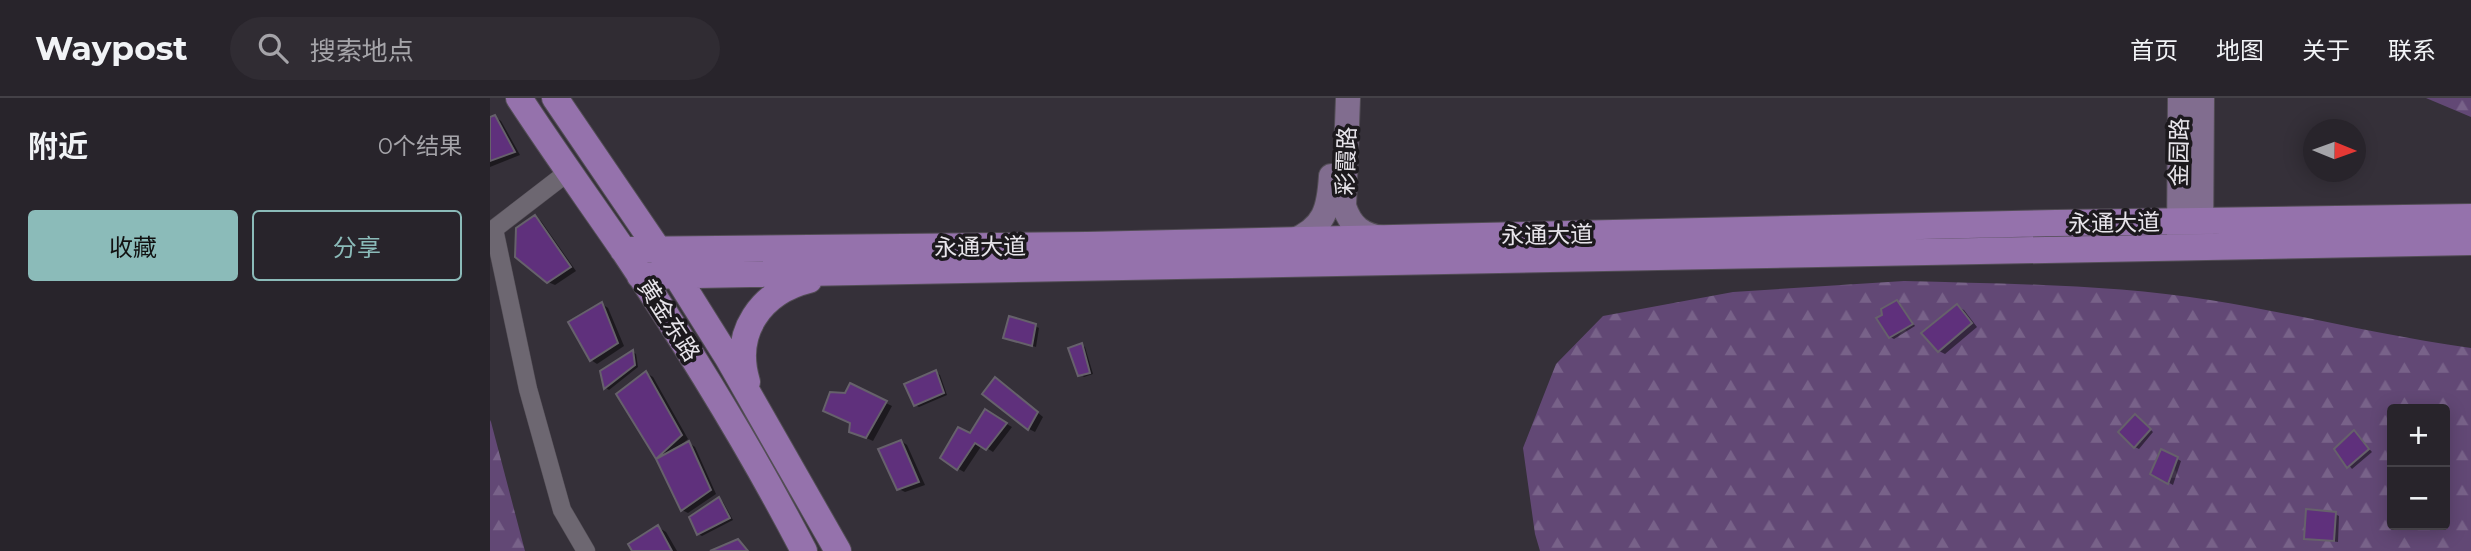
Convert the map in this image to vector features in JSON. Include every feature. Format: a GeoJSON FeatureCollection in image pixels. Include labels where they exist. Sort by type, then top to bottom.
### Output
{"type":"FeatureCollection","features":[{"type":"Feature","properties":{"kind":"main road","name":"黄金东路"},"geometry":{"type":"LineString","coordinates":[[519,98],[623,250],[730,415],[804,551]]}},
{"type":"Feature","properties":{"kind":"main road","name":"黄金东路"},"geometry":{"type":"LineString","coordinates":[[555,98],[676,275],[755,403],[838,551]]}},
{"type":"Feature","properties":{"kind":"main road","name":"彩霞路"},"geometry":{"type":"LineString","coordinates":[[1292,241],[1316,227],[1327,208],[1335,98]]}},
{"type":"Feature","properties":{"kind":"main road","name":"彩霞路"},"geometry":{"type":"LineString","coordinates":[[1348,98],[1344,206],[1349,220],[1357,229],[1369,236],[1387,239]]}},
{"type":"Feature","properties":{"kind":"main road","name":"金园路"},"geometry":{"type":"LineString","coordinates":[[2180,98],[2190,183],[2190,234]]}},
{"type":"Feature","properties":{"kind":"main road","name":"金园路"},"geometry":{"type":"LineString","coordinates":[[2190,183],[2202,98]]}},
{"type":"Feature","properties":{"kind":"main road"},"geometry":{"type":"LineString","coordinates":[[2139,222],[2162,211],[2175,195],[2190,183],[2223,214],[2246,221]]}},
{"type":"Feature","properties":{"kind":"main road","name":"永通大道"},"geometry":{"type":"LineString","coordinates":[[623,250],[1292,241],[2139,222],[2190,234],[2246,221],[2471,217]]}},
{"type":"Feature","properties":{"kind":"main road"},"geometry":{"type":"LineString","coordinates":[[641,224],[668,241],[703,250]]}},
{"type":"Feature","properties":{"kind":"main road","name":"永通大道"},"geometry":{"type":"LineString","coordinates":[[640,276],[837,273],[2190,234],[2471,242]]}},
{"type":"Feature","properties":{"kind":"main road"},"geometry":{"type":"LineString","coordinates":[[755,403],[746,378],[743,359],[746,335],[754,315],[779,290],[837,273]]}},
{"type":"Feature","properties":{"kind":"street"},"geometry":{"type":"LineString","coordinates":[[568,172],[494,229],[528,388],[558,496],[562,510],[586,551]]}},
{"type":"Feature","properties":{"kind":"green space"},"geometry":{"type":"Polygon","coordinates":[[[2426,98],[2471,98],[2471,117],[2426,98]]]}},
{"type":"Feature","properties":{"kind":"green space"},"geometry":{"type":"Polygon","coordinates":[[[1904,281],[2019,284],[2134,291],[2210,300],[2471,348],[2471,551],[1540,551],[1535,534],[1523,448],[1556,364],[1603,316],[1733,292],[1904,281]]]}},
{"type":"Feature","properties":{"kind":"green space"},"geometry":{"type":"Polygon","coordinates":[[[490,420],[491,422],[525,551],[490,551],[490,420]]]}},
{"type":"Feature","properties":{"kind":"building"},"geometry":{"type":"Polygon","coordinates":[[[495,115],[515,152],[490,161],[490,117],[495,115]]]}},
{"type":"Feature","properties":{"kind":"building"},"geometry":{"type":"Polygon","coordinates":[[[535,215],[571,267],[547,283],[515,257],[516,228],[535,215]]]}},
{"type":"Feature","properties":{"kind":"building"},"geometry":{"type":"Polygon","coordinates":[[[1897,300],[1913,324],[1889,338],[1876,318],[1882,315],[1881,309],[1897,300]]]}},
{"type":"Feature","properties":{"kind":"building"},"geometry":{"type":"Polygon","coordinates":[[[602,302],[618,343],[590,361],[568,322],[602,302]]]}},
{"type":"Feature","properties":{"kind":"building"},"geometry":{"type":"Polygon","coordinates":[[[1957,304],[1972,323],[1938,352],[1921,333],[1957,304]]]}},
{"type":"Feature","properties":{"kind":"building"},"geometry":{"type":"Polygon","coordinates":[[[1009,316],[1036,324],[1032,346],[1003,338],[1009,316]]]}},
{"type":"Feature","properties":{"kind":"building"},"geometry":{"type":"Polygon","coordinates":[[[1082,343],[1090,373],[1078,376],[1068,348],[1082,343]]]}},
{"type":"Feature","properties":{"kind":"building"},"geometry":{"type":"Polygon","coordinates":[[[633,350],[635,365],[604,389],[600,371],[633,350]]]}},
{"type":"Feature","properties":{"kind":"building"},"geometry":{"type":"Polygon","coordinates":[[[936,370],[944,393],[914,406],[904,384],[936,370]]]}},
{"type":"Feature","properties":{"kind":"building"},"geometry":{"type":"Polygon","coordinates":[[[646,371],[682,435],[656,459],[616,394],[646,371]]]}},
{"type":"Feature","properties":{"kind":"building"},"geometry":{"type":"Polygon","coordinates":[[[995,377],[1038,412],[1028,430],[982,394],[995,377]]]}},
{"type":"Feature","properties":{"kind":"building"},"geometry":{"type":"Polygon","coordinates":[[[850,383],[887,401],[866,438],[849,432],[850,423],[823,411],[830,392],[845,393],[850,383]]]}},
{"type":"Feature","properties":{"kind":"building"},"geometry":{"type":"Polygon","coordinates":[[[985,409],[1007,423],[986,450],[975,443],[957,470],[940,458],[958,427],[970,433],[985,409]]]}},
{"type":"Feature","properties":{"kind":"building"},"geometry":{"type":"Polygon","coordinates":[[[2135,414],[2151,429],[2134,448],[2118,432],[2135,414]]]}},
{"type":"Feature","properties":{"kind":"building"},"geometry":{"type":"Polygon","coordinates":[[[2354,430],[2369,449],[2347,468],[2334,449],[2354,430]]]}},
{"type":"Feature","properties":{"kind":"building"},"geometry":{"type":"Polygon","coordinates":[[[901,440],[919,482],[897,490],[878,449],[901,440]]]}},
{"type":"Feature","properties":{"kind":"building"},"geometry":{"type":"Polygon","coordinates":[[[689,441],[711,490],[681,511],[656,459],[689,441]]]}},
{"type":"Feature","properties":{"kind":"building"},"geometry":{"type":"Polygon","coordinates":[[[2161,449],[2178,457],[2168,484],[2150,474],[2161,449]]]}},
{"type":"Feature","properties":{"kind":"building"},"geometry":{"type":"Polygon","coordinates":[[[719,497],[730,518],[697,535],[689,517],[719,497]]]}},
{"type":"Feature","properties":{"kind":"building"},"geometry":{"type":"Polygon","coordinates":[[[2306,509],[2336,512],[2334,541],[2304,539],[2306,509]]]}},
{"type":"Feature","properties":{"kind":"building"},"geometry":{"type":"Polygon","coordinates":[[[658,525],[672,551],[632,551],[628,544],[658,525]]]}},
{"type":"Feature","properties":{"kind":"building"},"geometry":{"type":"Polygon","coordinates":[[[738,539],[748,551],[710,551],[738,539]]]}}]}
